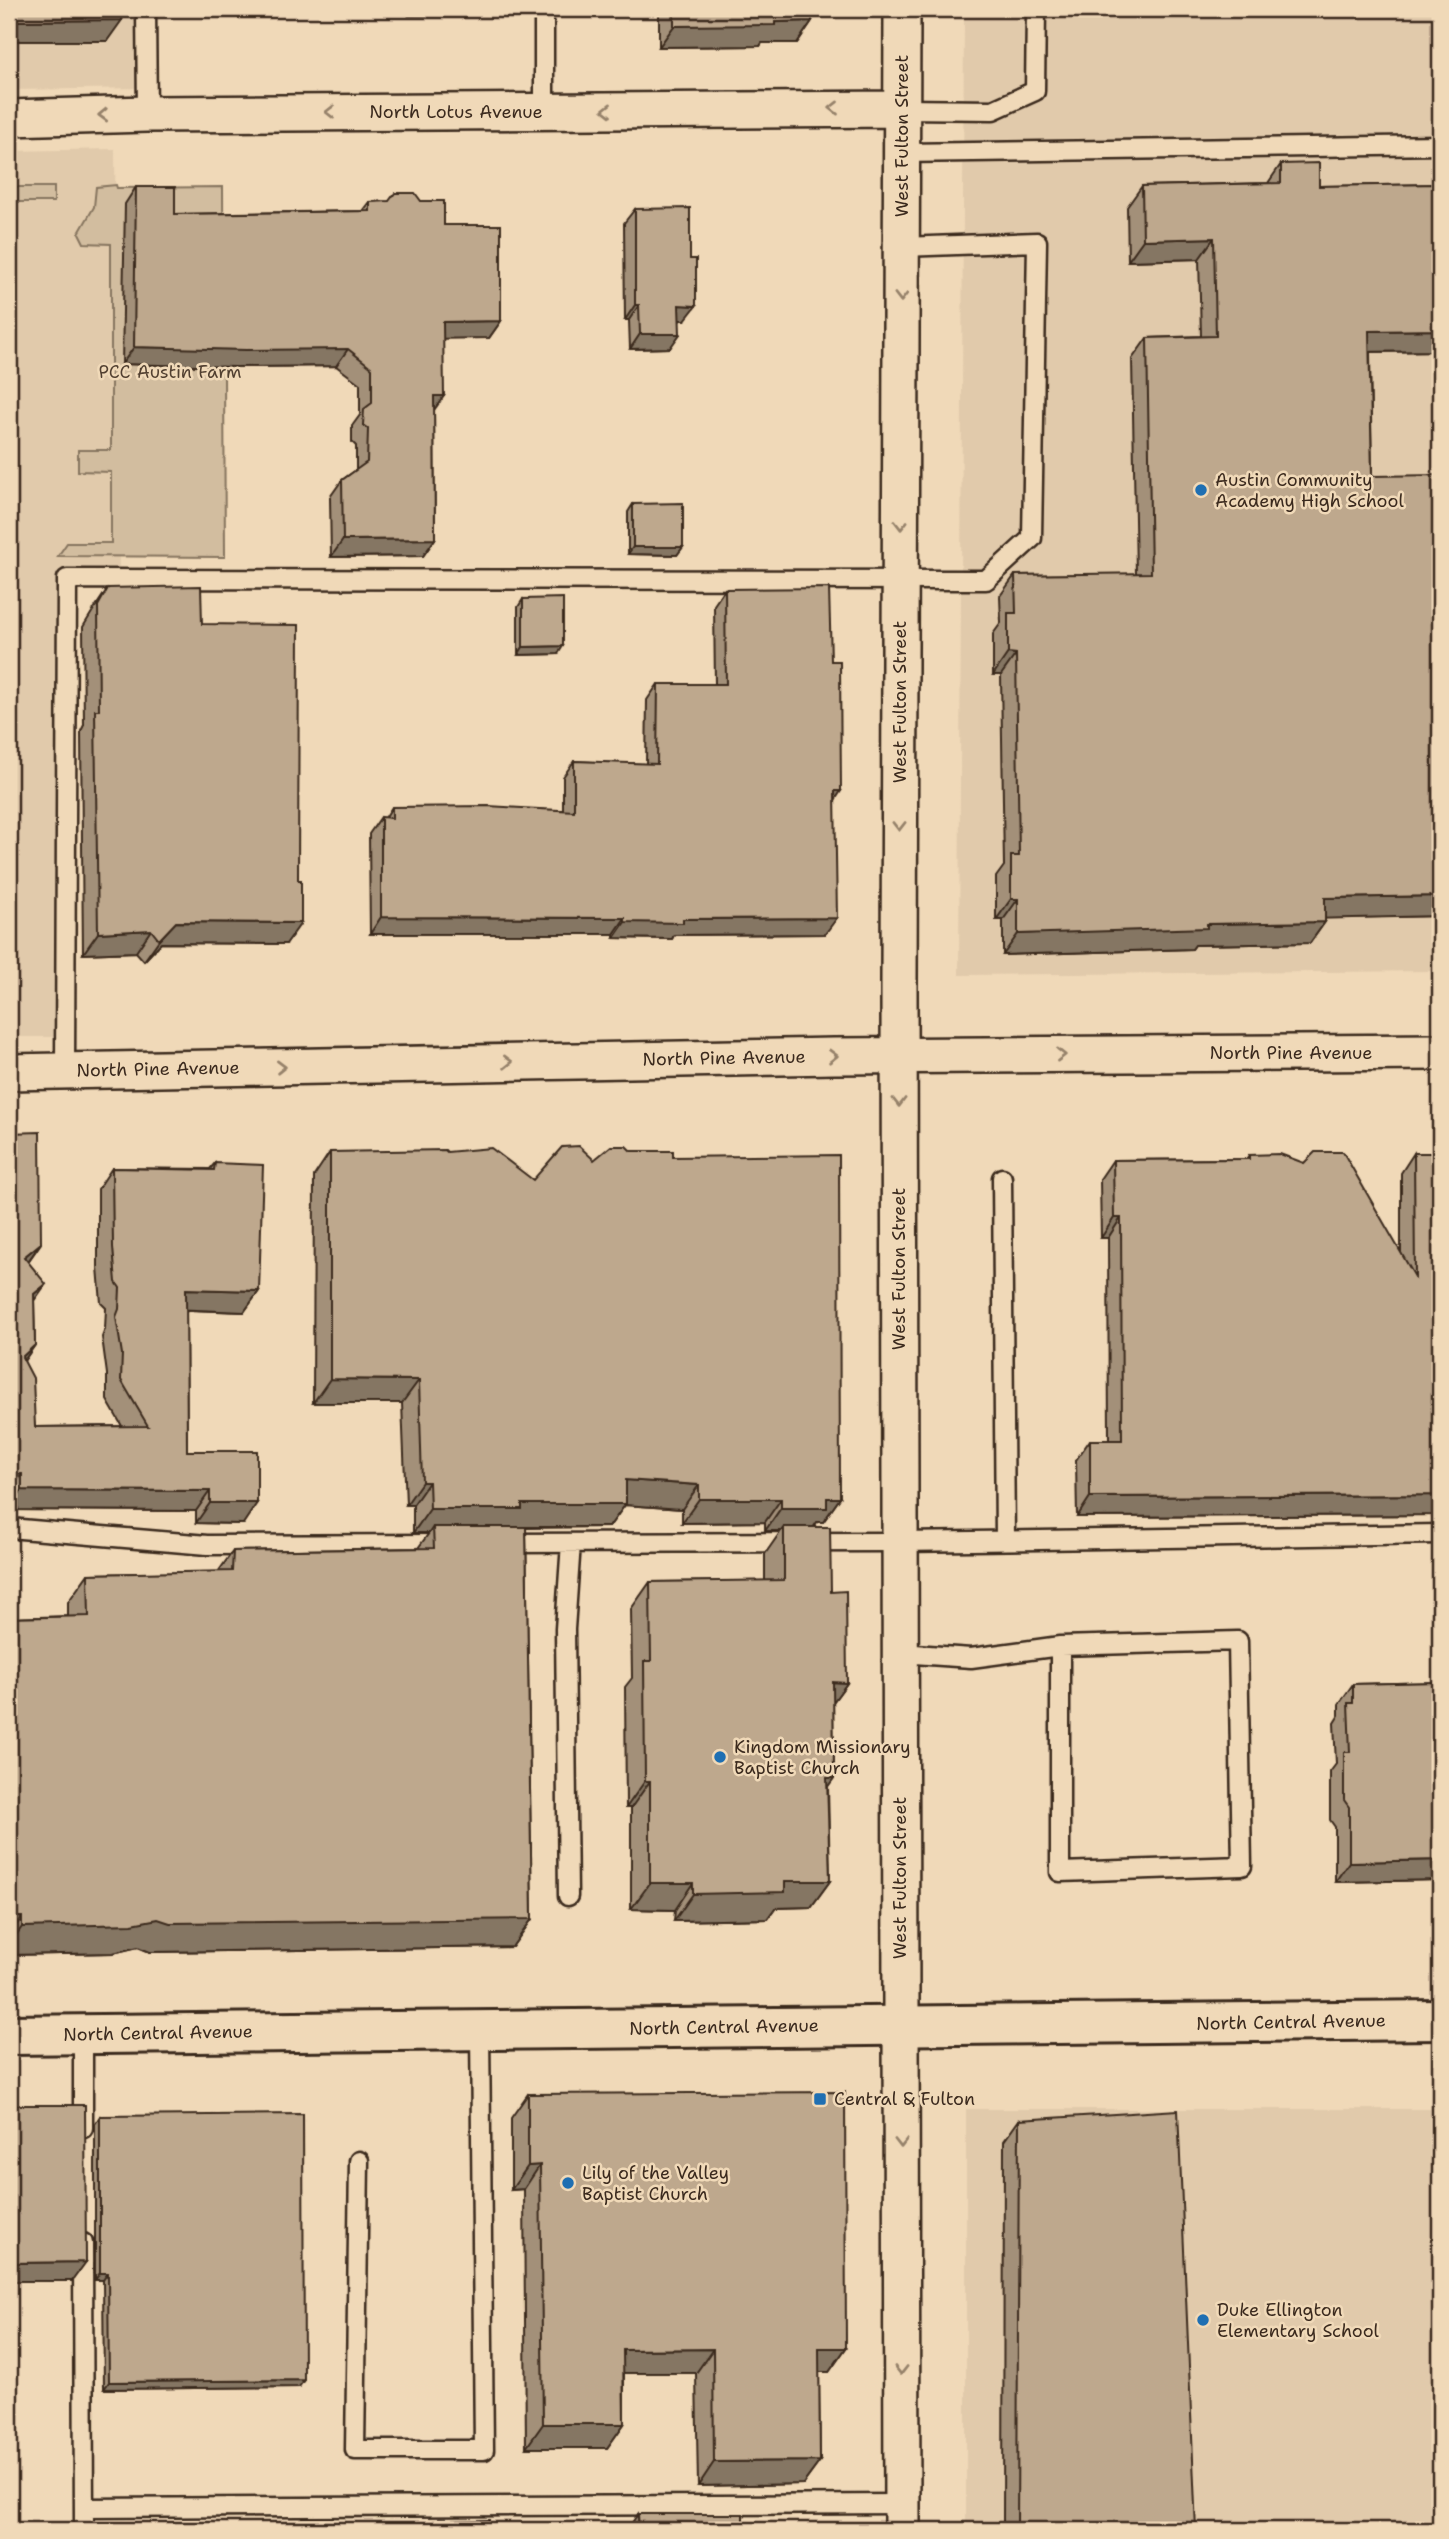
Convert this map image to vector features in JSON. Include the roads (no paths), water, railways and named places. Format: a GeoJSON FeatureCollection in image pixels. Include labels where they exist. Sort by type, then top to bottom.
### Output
{"type":"FeatureCollection","features":[{"type":"Feature","properties":{"kind":"street","name":"West Fulton Street"},"geometry":{"type":"LineString","coordinates":[[902,9],[899,1056],[902,2517]]}},
{"type":"Feature","properties":{"kind":"street","name":"North Lotus Avenue"},"geometry":{"type":"LineString","coordinates":[[9,118],[147,114],[902,108]]}},
{"type":"Feature","properties":{"kind":"street","name":"North Pine Avenue"},"geometry":{"type":"LineString","coordinates":[[9,1072],[899,1056],[1440,1052]]}},
{"type":"Feature","properties":{"kind":"street","name":"North Central Avenue"},"geometry":{"type":"LineString","coordinates":[[9,2035],[1440,2020]]}},
{"type":"Feature","properties":{"kind":"lane"},"geometry":{"type":"LineString","coordinates":[[146,9],[147,114]]}},
{"type":"Feature","properties":{"kind":"lane"},"geometry":{"type":"LineString","coordinates":[[544,9],[544,111]]}},
{"type":"Feature","properties":{"kind":"lane"},"geometry":{"type":"LineString","coordinates":[[902,108],[993,110],[1035,91],[1036,9]]}},
{"type":"Feature","properties":{"kind":"lane"},"geometry":{"type":"LineString","coordinates":[[902,153],[1440,145]]}},
{"type":"Feature","properties":{"kind":"lane"},"geometry":{"type":"LineString","coordinates":[[65,1071],[67,579],[986,580],[1032,538],[1037,242],[902,247]]}},
{"type":"Feature","properties":{"kind":"lane"},"geometry":{"type":"LineString","coordinates":[[1002,1178],[1005,1540]]}},
{"type":"Feature","properties":{"kind":"lane"},"geometry":{"type":"LineString","coordinates":[[9,1528],[207,1545],[463,1544]]}},
{"type":"Feature","properties":{"kind":"lane"},"geometry":{"type":"LineString","coordinates":[[490,1544],[900,1542],[1440,1534]]}},
{"type":"Feature","properties":{"kind":"lane"},"geometry":{"type":"LineString","coordinates":[[568,1896],[565,1629],[571,1543]]}},
{"type":"Feature","properties":{"kind":"lane"},"geometry":{"type":"LineString","coordinates":[[900,1653],[971,1658],[1060,1646],[1238,1641],[1242,1866],[1060,1872],[1060,1646]]}},
{"type":"Feature","properties":{"kind":"lane"},"geometry":{"type":"LineString","coordinates":[[359,2161],[355,2450],[484,2451],[480,2030]]}},
{"type":"Feature","properties":{"kind":"lane"},"geometry":{"type":"LineString","coordinates":[[83,2034],[83,2140]]}},
{"type":"Feature","properties":{"kind":"lane"},"geometry":{"type":"LineString","coordinates":[[83,2222],[84,2530]]}},
{"type":"Feature","properties":{"kind":"lane"},"geometry":{"type":"LineString","coordinates":[[84,2508],[902,2517]]}},
{"type":"Feature","properties":{"kind":"place","name":"Austin Community Academy High School"},"geometry":{"type":"Point","coordinates":[1201,490]}},
{"type":"Feature","properties":{"kind":"place","name":"Kingdom Missionary Baptist Church"},"geometry":{"type":"Point","coordinates":[720,1757]}},
{"type":"Feature","properties":{"kind":"place","name":"Central & Fulton"},"geometry":{"type":"Point","coordinates":[820,2099]}},
{"type":"Feature","properties":{"kind":"place","name":"Lily of the Valley Baptist Church"},"geometry":{"type":"Point","coordinates":[568,2183]}},
{"type":"Feature","properties":{"kind":"place","name":"Duke Ellington Elementary School"},"geometry":{"type":"Point","coordinates":[1203,2320]}},
{"type":"Feature","properties":{"kind":"park label","name":"PCC Austin Farm"},"geometry":{"type":"Point","coordinates":[170,372]}}]}
